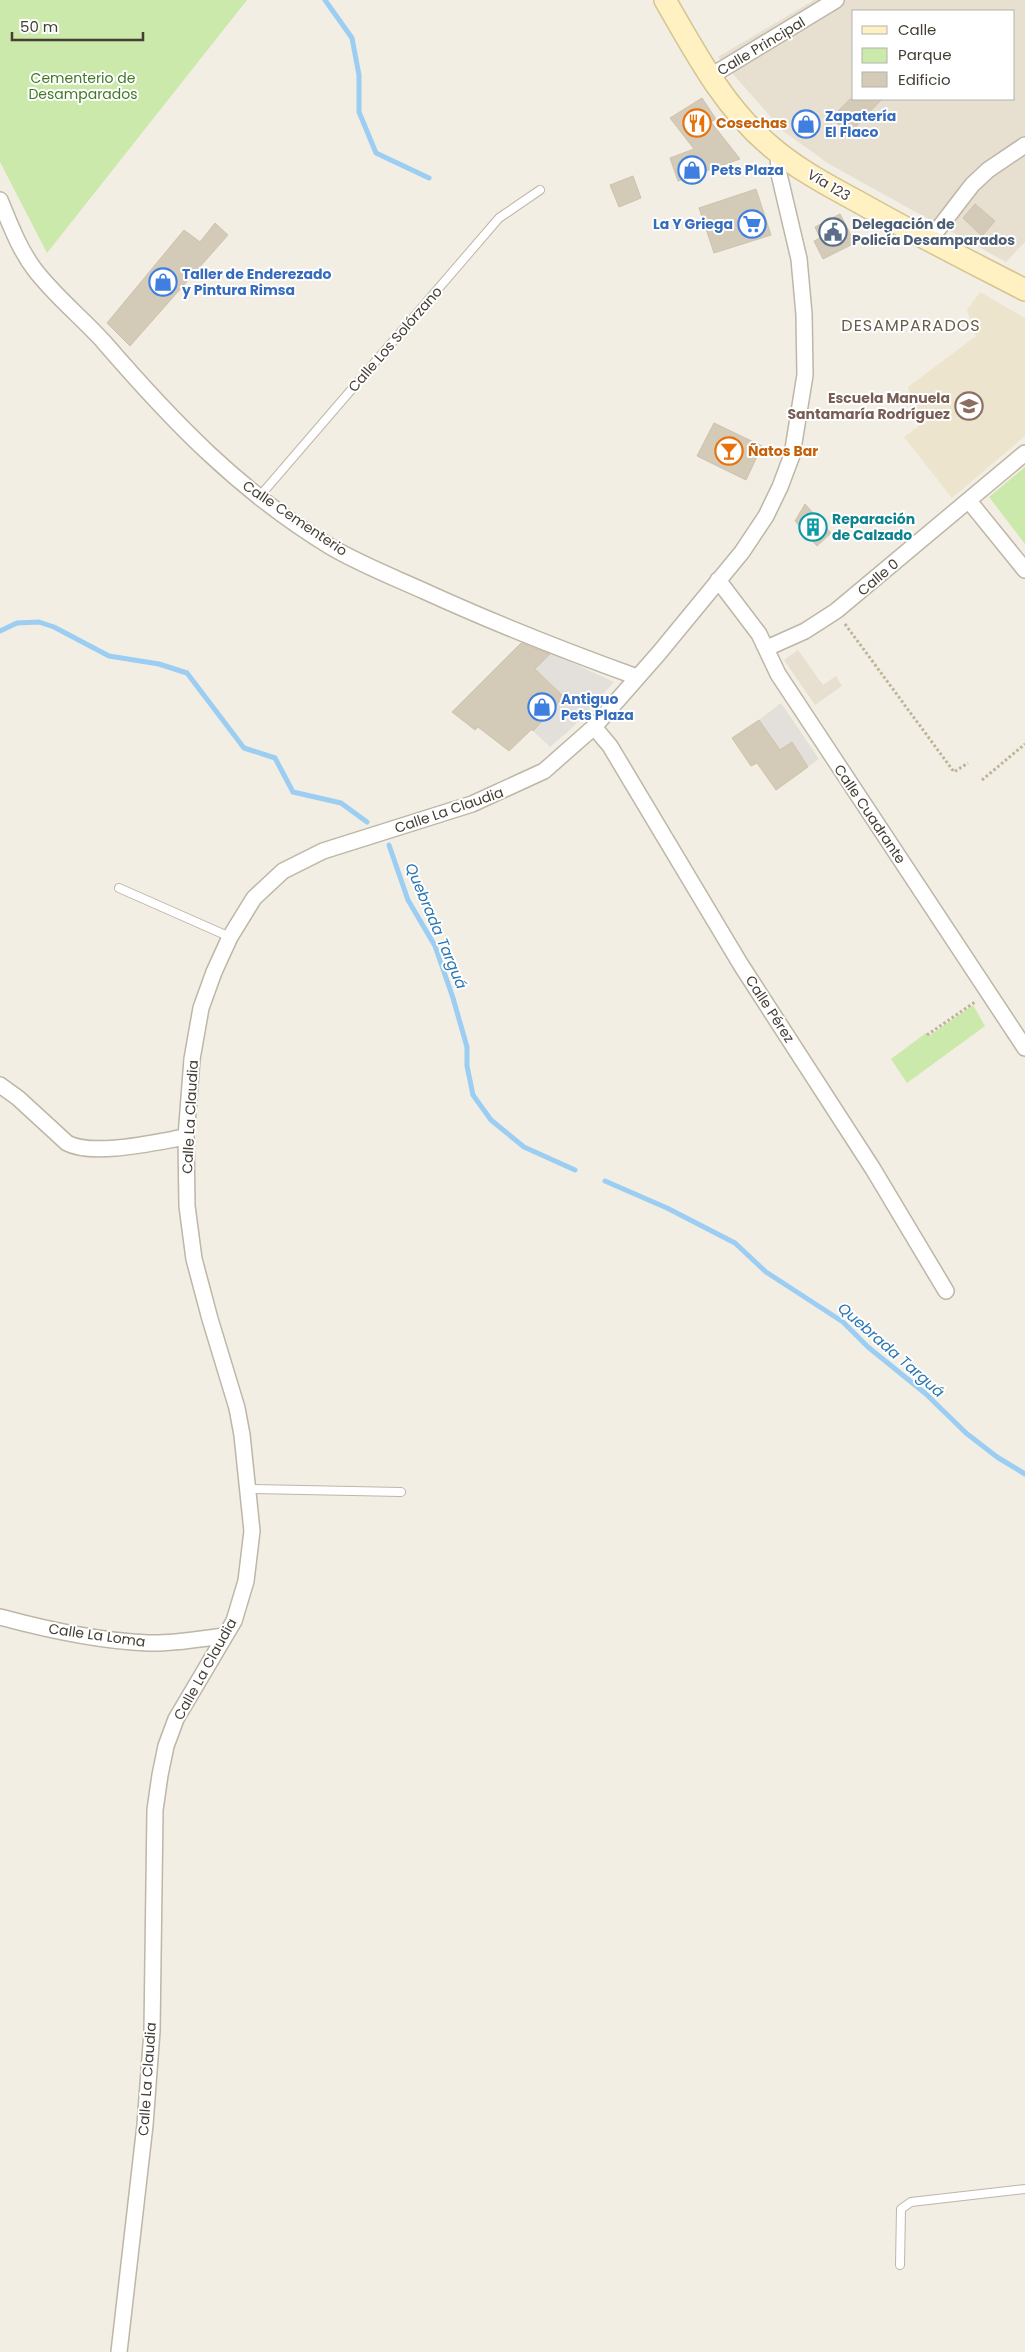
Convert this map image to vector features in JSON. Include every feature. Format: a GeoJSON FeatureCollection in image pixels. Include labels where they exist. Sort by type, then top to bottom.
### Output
{"type":"FeatureCollection","features":[{"type":"Feature","properties":{"kind":"main road","name":"Vía 123"},"geometry":{"type":"LineString","coordinates":[[665,0],[711,76],[752,128],[778,152],[825,183],[928,241],[1025,290]]}},
{"type":"Feature","properties":{"kind":"street","name":"Calle Principal"},"geometry":{"type":"LineString","coordinates":[[711,76],[836,0]]}},
{"type":"Feature","properties":{"kind":"street"},"geometry":{"type":"LineString","coordinates":[[928,241],[972,185],[988,170],[1025,145]]}},
{"type":"Feature","properties":{"kind":"street","name":"Calle La Claudia"},"geometry":{"type":"LineString","coordinates":[[119,2352],[145,2125],[152,2031],[155,1810],[160,1774],[166,1746],[176,1719],[234,1620],[249,1567],[252,1531],[249,1489],[237,1408],[210,1319],[189,1227],[186,1137],[192,1060],[201,1008],[214,972],[230,937],[254,898],[267,884],[291,866],[323,851],[472,804],[522,783],[544,771],[594,727],[742,552],[766,516],[792,454],[805,375],[804,314],[798,259],[781,182],[778,152]]}},
{"type":"Feature","properties":{"kind":"street","name":"Calle Cementerio"},"geometry":{"type":"LineString","coordinates":[[0,200],[15,236],[34,269],[59,297],[83,318],[155,401],[197,444],[259,497],[332,547],[386,574],[478,616],[637,677]]}},
{"type":"Feature","properties":{"kind":"street","name":"Calle 0"},"geometry":{"type":"LineString","coordinates":[[767,648],[805,630],[836,611],[1025,454]]}},
{"type":"Feature","properties":{"kind":"street"},"geometry":{"type":"LineString","coordinates":[[969,501],[1025,570]]}},
{"type":"Feature","properties":{"kind":"street","name":"Calle Cuadrante"},"geometry":{"type":"LineString","coordinates":[[718,580],[767,648],[778,674],[1025,1048]]}},
{"type":"Feature","properties":{"kind":"street","name":"Calle Pérez"},"geometry":{"type":"LineString","coordinates":[[594,727],[610,746],[741,965],[873,1169],[946,1291]]}},
{"type":"Feature","properties":{"kind":"street"},"geometry":{"type":"LineString","coordinates":[[0,1085],[18,1098],[67,1144],[76,1148],[96,1149],[186,1137]]}},
{"type":"Feature","properties":{"kind":"street","name":"Calle La Loma"},"geometry":{"type":"LineString","coordinates":[[0,1617],[87,1637],[148,1643],[224,1636]]}},
{"type":"Feature","properties":{"kind":"lane","name":"Calle Los Solórzano"},"geometry":{"type":"LineString","coordinates":[[259,497],[499,218],[540,190]]}},
{"type":"Feature","properties":{"kind":"lane"},"geometry":{"type":"LineString","coordinates":[[119,888],[230,937]]}},
{"type":"Feature","properties":{"kind":"lane"},"geometry":{"type":"LineString","coordinates":[[249,1489],[401,1492]]}},
{"type":"Feature","properties":{"kind":"lane"},"geometry":{"type":"LineString","coordinates":[[900,2265],[902,2209],[906,2204],[1025,2189]]}},
{"type":"Feature","properties":{"kind":"path"},"geometry":{"type":"LineString","coordinates":[[836,611],[954,772],[968,763]]}},
{"type":"Feature","properties":{"kind":"path"},"geometry":{"type":"LineString","coordinates":[[982,780],[1025,744]]}},
{"type":"Feature","properties":{"kind":"path"},"geometry":{"type":"LineString","coordinates":[[927,1035],[975,1002]]}},
{"type":"Feature","properties":{"kind":"shaded area"},"geometry":{"type":"Polygon","coordinates":[[[814,0],[1025,0],[1025,242],[1006,262],[829,164],[783,131],[718,57],[814,0]]]}},
{"type":"Feature","properties":{"kind":"shaded area","name":"Escuela Manuela Santamaría Rodríguez"},"geometry":{"type":"Polygon","coordinates":[[[980,292],[1025,318],[1025,436],[952,498],[904,437],[919,426],[908,387],[976,336],[967,310],[980,292]]]}},
{"type":"Feature","properties":{"kind":"shaded area"},"geometry":{"type":"Polygon","coordinates":[[[798,650],[823,685],[836,676],[842,686],[815,705],[784,660],[798,650]]]}},
{"type":"Feature","properties":{"kind":"shaded area"},"geometry":{"type":"Polygon","coordinates":[[[551,653],[614,682],[570,730],[550,747],[533,731],[564,697],[535,670],[551,653]]]}},
{"type":"Feature","properties":{"kind":"shaded area"},"geometry":{"type":"Polygon","coordinates":[[[781,703],[819,759],[808,767],[792,742],[780,750],[759,720],[781,703]]]}},
{"type":"Feature","properties":{"kind":"green space","name":"Cementerio de Desamparados"},"geometry":{"type":"Polygon","coordinates":[[[0,0],[247,0],[47,253],[0,162],[0,0]]]}},
{"type":"Feature","properties":{"kind":"green space"},"geometry":{"type":"Polygon","coordinates":[[[1025,467],[1025,544],[989,497],[1025,467]]]}},
{"type":"Feature","properties":{"kind":"green space"},"geometry":{"type":"Polygon","coordinates":[[[973,1005],[985,1026],[907,1083],[891,1059],[926,1033],[929,1036],[973,1005]]]}},
{"type":"Feature","properties":{"kind":"building"},"geometry":{"type":"Polygon","coordinates":[[[702,98],[716,119],[711,122],[740,159],[678,181],[670,158],[694,149],[670,118],[702,98]]]}},
{"type":"Feature","properties":{"kind":"building"},"geometry":{"type":"Polygon","coordinates":[[[850,99],[881,100],[850,133],[831,118],[850,99]]]}},
{"type":"Feature","properties":{"kind":"building"},"geometry":{"type":"Polygon","coordinates":[[[633,176],[641,198],[619,207],[610,185],[633,176]]]}},
{"type":"Feature","properties":{"kind":"building"},"geometry":{"type":"Polygon","coordinates":[[[756,189],[771,235],[714,253],[699,208],[756,189]]]}},
{"type":"Feature","properties":{"kind":"building"},"geometry":{"type":"Polygon","coordinates":[[[975,204],[995,221],[982,236],[963,218],[975,204]]]}},
{"type":"Feature","properties":{"kind":"building","name":"Delegación de Policía Desamparados"},"geometry":{"type":"Polygon","coordinates":[[[840,214],[855,243],[823,259],[814,241],[820,238],[815,227],[840,214]]]}},
{"type":"Feature","properties":{"kind":"building","name":"Taller de Enderezado y Pintura Rimsa"},"geometry":{"type":"Polygon","coordinates":[[[215,223],[228,235],[130,346],[107,323],[184,230],[200,242],[215,223]]]}},
{"type":"Feature","properties":{"kind":"building","name":"Ñatos Bar"},"geometry":{"type":"Polygon","coordinates":[[[714,423],[762,446],[746,480],[697,456],[714,423]]]}},
{"type":"Feature","properties":{"kind":"building","name":"Reparación de Calzado"},"geometry":{"type":"Polygon","coordinates":[[[805,504],[831,533],[817,546],[795,521],[805,504]]]}},
{"type":"Feature","properties":{"kind":"building"},"geometry":{"type":"Polygon","coordinates":[[[521,643],[550,654],[535,669],[564,697],[533,731],[532,729],[509,751],[478,727],[475,730],[452,712],[521,643]]]}},
{"type":"Feature","properties":{"kind":"building"},"geometry":{"type":"Polygon","coordinates":[[[759,720],[780,750],[792,742],[808,767],[776,790],[757,763],[751,766],[732,738],[759,720]]]}},
{"type":"Feature","properties":{"kind":"waterway"},"geometry":{"type":"LineString","coordinates":[[325,0],[352,38],[359,75],[359,112],[376,153],[429,178]]}},
{"type":"Feature","properties":{"kind":"waterway","name":"Quebrada Targuá"},"geometry":{"type":"LineString","coordinates":[[0,631],[17,623],[39,622],[54,627],[109,656],[159,664],[187,673],[244,748],[275,758],[293,792],[341,803],[367,822]]}},
{"type":"Feature","properties":{"kind":"waterway","name":"Quebrada Targuá"},"geometry":{"type":"LineString","coordinates":[[389,845],[408,900],[435,946],[453,998],[467,1047],[467,1066],[473,1095],[491,1120],[524,1147],[575,1170]]}},
{"type":"Feature","properties":{"kind":"waterway","name":"Quebrada Targuá"},"geometry":{"type":"LineString","coordinates":[[605,1181],[667,1208],[735,1243],[766,1272],[843,1322],[868,1347],[926,1394],[966,1433],[997,1457],[1025,1474]]}},
{"type":"Feature","properties":{"kind":"place","name":"Cosechas"},"geometry":{"type":"Point","coordinates":[697,123]}},
{"type":"Feature","properties":{"kind":"place","name":"Zapatería El Flaco"},"geometry":{"type":"Point","coordinates":[806,124]}},
{"type":"Feature","properties":{"kind":"place","name":"Pets Plaza"},"geometry":{"type":"Point","coordinates":[692,170]}},
{"type":"Feature","properties":{"kind":"place","name":"La Y Griega"},"geometry":{"type":"Point","coordinates":[752,224]}},
{"type":"Feature","properties":{"kind":"place","name":"Delegación de Policía Desamparados"},"geometry":{"type":"Point","coordinates":[833,232]}},
{"type":"Feature","properties":{"kind":"place","name":"Taller de Enderezado y Pintura Rimsa"},"geometry":{"type":"Point","coordinates":[163,282]}},
{"type":"Feature","properties":{"kind":"place","name":"Escuela Manuela Santamaría Rodríguez"},"geometry":{"type":"Point","coordinates":[969,406]}},
{"type":"Feature","properties":{"kind":"place","name":"Ñatos Bar"},"geometry":{"type":"Point","coordinates":[729,451]}},
{"type":"Feature","properties":{"kind":"place","name":"Reparación de Calzado"},"geometry":{"type":"Point","coordinates":[813,527]}},
{"type":"Feature","properties":{"kind":"place","name":"Antiguo Pets Plaza"},"geometry":{"type":"Point","coordinates":[542,707]}},
{"type":"Feature","properties":{"kind":"district","name":"DESAMPARADOS"},"geometry":{"type":"Point","coordinates":[911,325]}}]}
